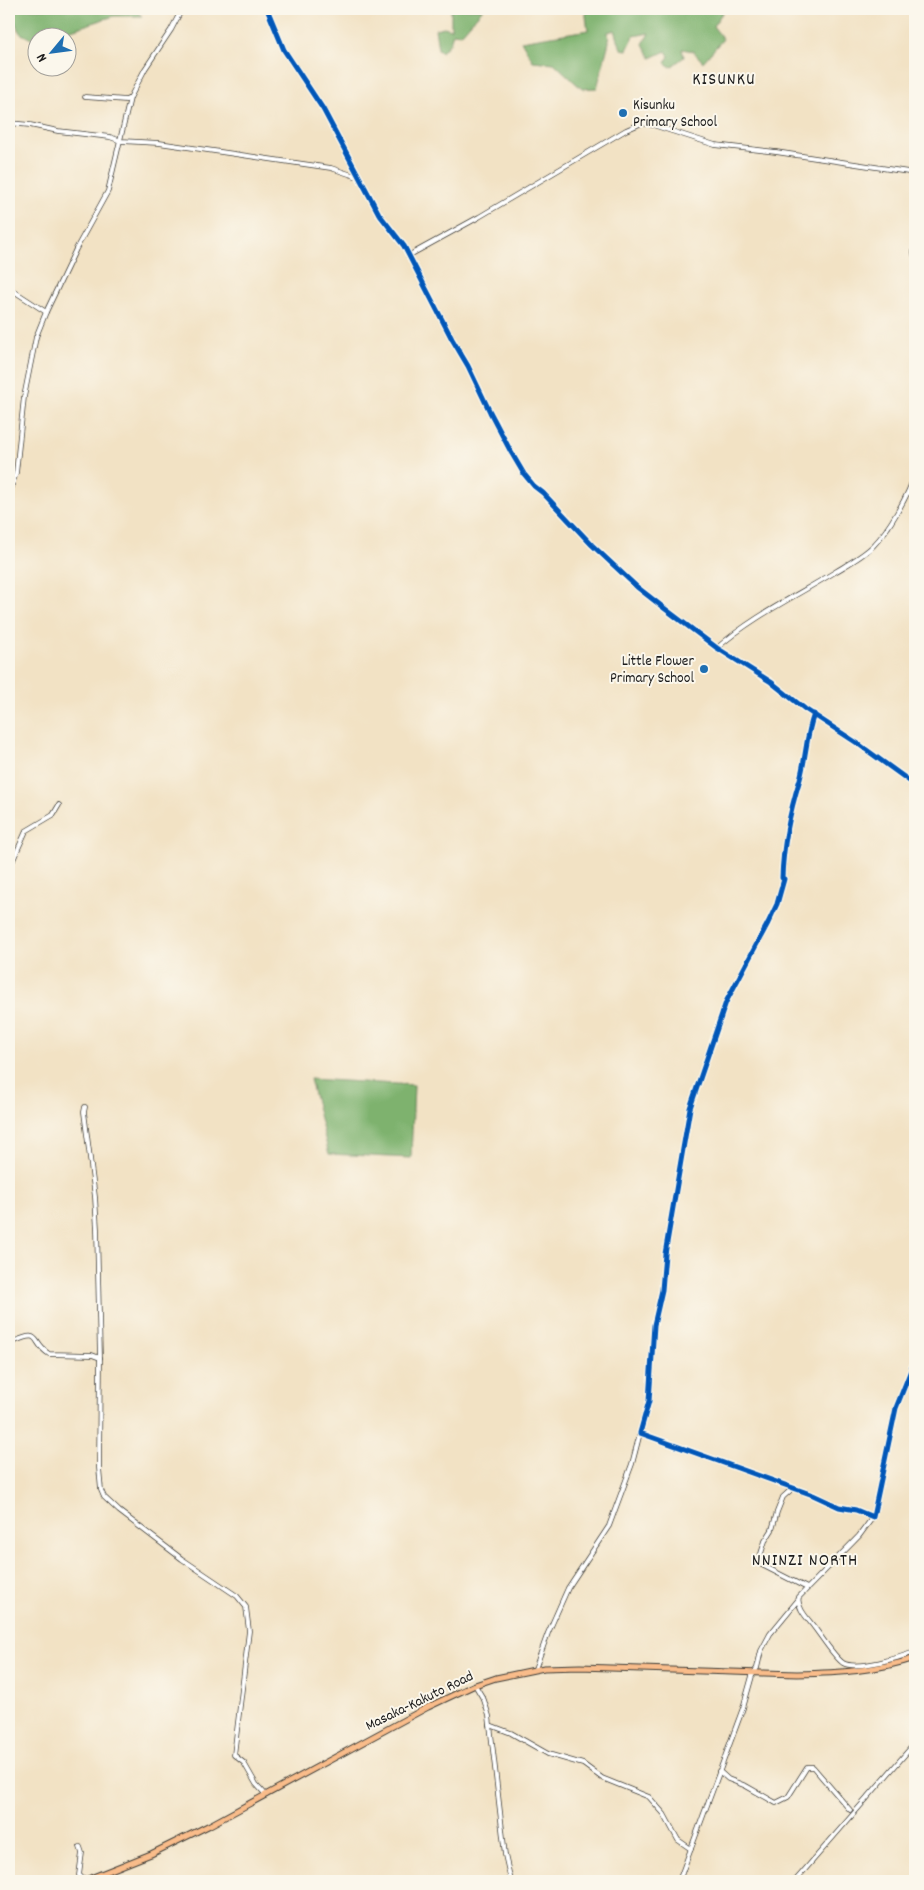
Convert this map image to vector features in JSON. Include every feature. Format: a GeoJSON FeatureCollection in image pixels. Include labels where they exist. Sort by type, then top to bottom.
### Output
{"type":"FeatureCollection","features":[{"type":"Feature","properties":{"kind":"highway","name":"Masaka-Kakuto Road"},"geometry":{"type":"LineString","coordinates":[[84,1881],[163,1848],[266,1795],[428,1707],[475,1685],[535,1669],[603,1667],[797,1674],[850,1672],[915,1658]]}},
{"type":"Feature","properties":{"kind":"street"},"geometry":{"type":"LineString","coordinates":[[9,494],[17,463],[26,379],[36,337],[76,249],[108,191],[130,98],[145,69],[172,30],[182,9]]}},
{"type":"Feature","properties":{"kind":"street"},"geometry":{"type":"LineString","coordinates":[[266,9],[284,50],[323,110],[379,214],[404,246],[524,474],[592,545],[637,587],[717,648],[771,682],[915,785]]}},
{"type":"Feature","properties":{"kind":"street"},"geometry":{"type":"LineString","coordinates":[[85,97],[126,100],[130,98]]}},
{"type":"Feature","properties":{"kind":"street"},"geometry":{"type":"LineString","coordinates":[[9,123],[110,137],[121,141],[159,143],[331,168],[348,172],[359,178]]}},
{"type":"Feature","properties":{"kind":"street"},"geometry":{"type":"LineString","coordinates":[[408,256],[608,140],[642,123],[715,145],[776,152],[915,173]]}},
{"type":"Feature","properties":{"kind":"street"},"geometry":{"type":"LineString","coordinates":[[915,242],[915,259]]}},
{"type":"Feature","properties":{"kind":"street"},"geometry":{"type":"LineString","coordinates":[[9,288],[46,312]]}},
{"type":"Feature","properties":{"kind":"street"},"geometry":{"type":"LineString","coordinates":[[717,648],[743,627],[834,573],[873,546],[886,530],[907,495],[915,474]]}},
{"type":"Feature","properties":{"kind":"street"},"geometry":{"type":"LineString","coordinates":[[535,1669],[548,1633],[568,1588],[609,1526],[632,1464],[649,1401],[654,1325],[662,1290],[666,1254],[690,1108],[726,1002],[766,928],[778,900],[784,880],[782,878],[783,862],[790,817],[800,779],[807,736],[814,714]]}},
{"type":"Feature","properties":{"kind":"street"},"geometry":{"type":"LineString","coordinates":[[9,869],[26,831],[53,815],[60,805]]}},
{"type":"Feature","properties":{"kind":"street"},"geometry":{"type":"LineString","coordinates":[[85,1107],[84,1112],[95,1197],[100,1358],[100,1485],[104,1497],[122,1514],[182,1559],[237,1596],[246,1607],[249,1631],[234,1755],[244,1764],[256,1784],[266,1795]]}},
{"type":"Feature","properties":{"kind":"street"},"geometry":{"type":"LineString","coordinates":[[9,1340],[12,1342],[29,1336],[38,1342],[49,1354],[92,1355],[100,1358]]}},
{"type":"Feature","properties":{"kind":"street"},"geometry":{"type":"LineString","coordinates":[[679,1881],[743,1708],[761,1651],[770,1634],[798,1600],[798,1597],[859,1536],[873,1517],[896,1408],[915,1360]]}},
{"type":"Feature","properties":{"kind":"street"},"geometry":{"type":"LineString","coordinates":[[640,1433],[793,1488],[839,1507],[856,1510],[873,1517]]}},
{"type":"Feature","properties":{"kind":"street"},"geometry":{"type":"LineString","coordinates":[[793,1488],[783,1497],[758,1563],[807,1588]]}},
{"type":"Feature","properties":{"kind":"street"},"geometry":{"type":"LineString","coordinates":[[798,1600],[808,1619],[844,1663],[854,1665],[872,1663],[915,1652]]}},
{"type":"Feature","properties":{"kind":"street"},"geometry":{"type":"LineString","coordinates":[[475,1685],[487,1706],[506,1861],[511,1881]]}},
{"type":"Feature","properties":{"kind":"street"},"geometry":{"type":"LineString","coordinates":[[490,1725],[511,1733],[548,1754],[583,1764],[602,1778],[649,1797],[664,1814],[678,1840],[690,1849]]}},
{"type":"Feature","properties":{"kind":"street"},"geometry":{"type":"LineString","coordinates":[[795,1881],[915,1744]]}},
{"type":"Feature","properties":{"kind":"street"},"geometry":{"type":"LineString","coordinates":[[719,1771],[728,1779],[746,1786],[776,1803],[788,1797],[807,1767],[813,1767],[850,1810]]}},
{"type":"Feature","properties":{"kind":"street"},"geometry":{"type":"LineString","coordinates":[[80,1847],[82,1853],[79,1875],[84,1881]]}},
{"type":"Feature","properties":{"kind":"green space"},"geometry":{"type":"Polygon","coordinates":[[[9,9],[134,9],[142,16],[114,16],[77,28],[28,28],[28,37],[20,33],[9,9]]]}},
{"type":"Feature","properties":{"kind":"green space"},"geometry":{"type":"Polygon","coordinates":[[[451,9],[483,9],[461,34],[453,33],[450,43],[442,52],[438,49],[435,29],[444,27],[451,29],[451,9]]]}},
{"type":"Feature","properties":{"kind":"green space"},"geometry":{"type":"Polygon","coordinates":[[[585,9],[725,9],[713,26],[723,39],[703,62],[693,51],[682,49],[684,57],[671,67],[665,63],[669,56],[666,51],[651,58],[643,44],[649,33],[634,36],[627,50],[621,49],[615,30],[608,32],[609,42],[597,88],[582,89],[554,63],[533,61],[521,41],[588,30],[585,9]]]}},
{"type":"Feature","properties":{"kind":"green space"},"geometry":{"type":"Polygon","coordinates":[[[310,1079],[414,1085],[411,1158],[329,1154],[310,1079]]]}},
{"type":"Feature","properties":{"kind":"cycle path"},"geometry":{"type":"LineString","coordinates":[[267,9],[284,50],[323,109],[379,214],[404,246],[511,452],[524,474],[534,486],[543,493],[592,545],[637,587],[717,648],[771,682],[805,709],[857,743],[915,785]]}},
{"type":"Feature","properties":{"kind":"cycle path"},"geometry":{"type":"LineString","coordinates":[[814,714],[788,828],[783,865],[782,878],[784,879],[777,904],[726,1002],[690,1108],[665,1254],[662,1290],[654,1325],[649,1401],[640,1433],[813,1495],[839,1507],[856,1510],[873,1517],[896,1408],[915,1360]]}},
{"type":"Feature","properties":{"kind":"place","name":"Kisunku Primary School"},"geometry":{"type":"Point","coordinates":[623,113]}},
{"type":"Feature","properties":{"kind":"place","name":"Little Flower Primary School"},"geometry":{"type":"Point","coordinates":[704,669]}},
{"type":"Feature","properties":{"kind":"district","name":"KISUNKU"},"geometry":{"type":"Point","coordinates":[724,78]}},
{"type":"Feature","properties":{"kind":"district","name":"NNINZI NORTH"},"geometry":{"type":"Point","coordinates":[805,1559]}}]}
